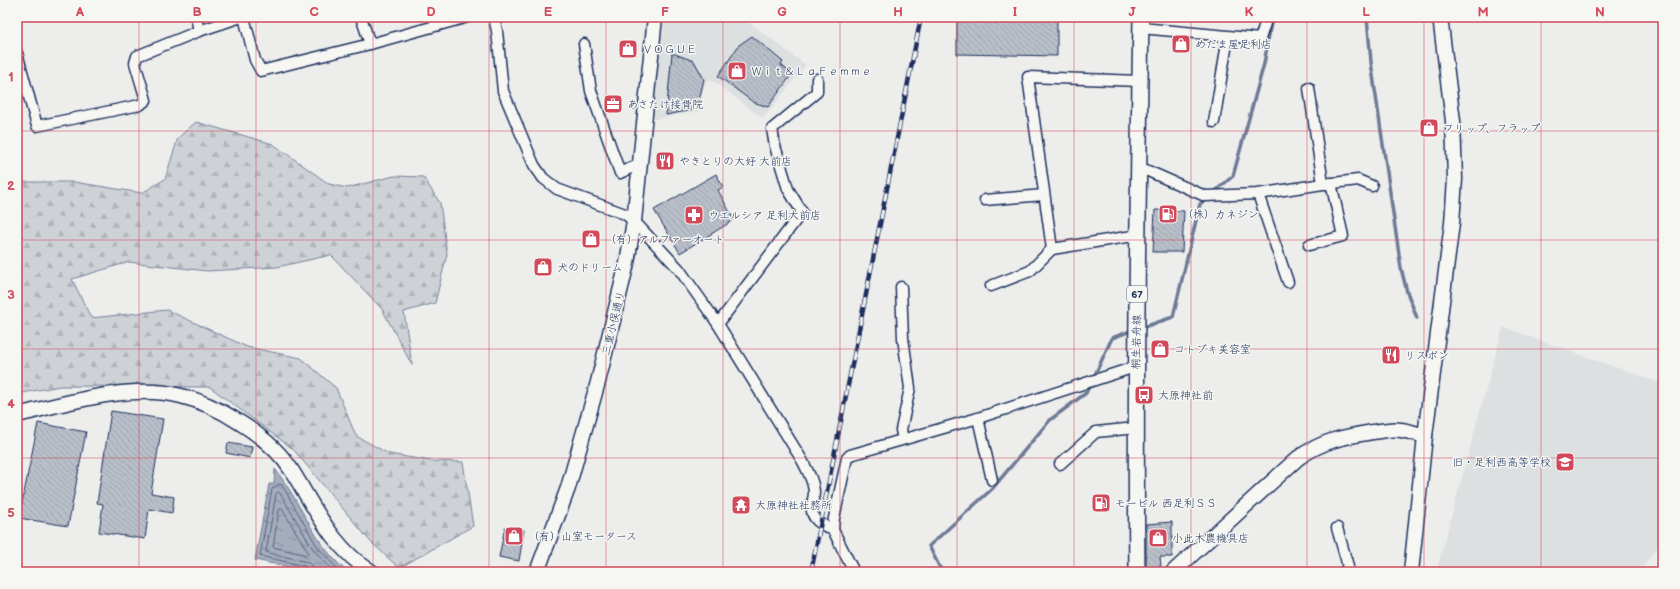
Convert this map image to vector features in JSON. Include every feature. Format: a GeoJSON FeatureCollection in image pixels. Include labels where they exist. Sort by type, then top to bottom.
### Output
{"type":"FeatureCollection","features":[{"type":"Feature","properties":{"kind":"main road","name":"桐生岩舟線"},"geometry":{"type":"LineString","coordinates":[[1136,572],[1135,367],[1139,235],[1141,22]]}},
{"type":"Feature","properties":{"kind":"street"},"geometry":{"type":"LineString","coordinates":[[196,17],[199,31]]}},
{"type":"Feature","properties":{"kind":"street"},"geometry":{"type":"LineString","coordinates":[[17,53],[37,126],[140,105],[146,100],[135,63],[137,56],[199,31],[243,17],[255,60],[261,71],[370,44],[468,17]]}},
{"type":"Feature","properties":{"kind":"street"},"geometry":{"type":"LineString","coordinates":[[361,17],[370,44]]}},
{"type":"Feature","properties":{"kind":"street"},"geometry":{"type":"LineString","coordinates":[[494,17],[497,31],[503,91],[534,165],[543,178],[557,189],[625,214],[634,221],[679,269],[718,324],[802,460],[811,479],[814,492],[812,508],[814,517],[820,523],[833,530]]}},
{"type":"Feature","properties":{"kind":"street","name":"三重小俣通り"},"geometry":{"type":"LineString","coordinates":[[537,572],[568,488],[596,390],[628,262],[640,167],[655,17]]}},
{"type":"Feature","properties":{"kind":"street"},"geometry":{"type":"LineString","coordinates":[[1141,22],[1228,37],[1260,39],[1268,17]]}},
{"type":"Feature","properties":{"kind":"street"},"geometry":{"type":"LineString","coordinates":[[1411,572],[1425,436],[1450,247],[1456,179],[1453,120],[1440,17]]}},
{"type":"Feature","properties":{"kind":"street"},"geometry":{"type":"LineString","coordinates":[[1214,122],[1228,37]]}},
{"type":"Feature","properties":{"kind":"street"},"geometry":{"type":"LineString","coordinates":[[584,44],[591,91],[620,173],[633,167],[640,167]]}},
{"type":"Feature","properties":{"kind":"street"},"geometry":{"type":"LineString","coordinates":[[1052,249],[1028,77],[1140,81]]}},
{"type":"Feature","properties":{"kind":"street"},"geometry":{"type":"LineString","coordinates":[[718,324],[802,212],[788,189],[775,146],[772,129],[817,92],[817,79]]}},
{"type":"Feature","properties":{"kind":"street"},"geometry":{"type":"LineString","coordinates":[[1308,245],[1343,236],[1327,183],[1309,88]]}},
{"type":"Feature","properties":{"kind":"street"},"geometry":{"type":"LineString","coordinates":[[1139,167],[1205,196],[1258,194],[1327,183],[1358,180],[1372,186]]}},
{"type":"Feature","properties":{"kind":"street"},"geometry":{"type":"LineString","coordinates":[[1258,194],[1288,282]]}},
{"type":"Feature","properties":{"kind":"street"},"geometry":{"type":"LineString","coordinates":[[985,200],[1044,195]]}},
{"type":"Feature","properties":{"kind":"street"},"geometry":{"type":"LineString","coordinates":[[991,286],[1030,271],[1052,249],[1139,235]]}},
{"type":"Feature","properties":{"kind":"street"},"geometry":{"type":"LineString","coordinates":[[901,288],[904,338],[910,388],[901,430],[903,440]]}},
{"type":"Feature","properties":{"kind":"street"},"geometry":{"type":"LineString","coordinates":[[854,572],[833,530],[834,518],[847,458],[850,455],[978,418],[1135,367]]}},
{"type":"Feature","properties":{"kind":"street"},"geometry":{"type":"LineString","coordinates":[[17,415],[102,397],[144,392],[181,396],[222,411],[263,438],[283,458],[321,520],[340,546],[352,558],[372,572]]}},
{"type":"Feature","properties":{"kind":"street"},"geometry":{"type":"LineString","coordinates":[[978,418],[992,480]]}},
{"type":"Feature","properties":{"kind":"street"},"geometry":{"type":"LineString","coordinates":[[1060,464],[1096,432],[1136,428]]}},
{"type":"Feature","properties":{"kind":"street"},"geometry":{"type":"LineString","coordinates":[[1173,572],[1298,458],[1310,450],[1337,438],[1390,430],[1400,430],[1425,436]]}},
{"type":"Feature","properties":{"kind":"street"},"geometry":{"type":"LineString","coordinates":[[1337,528],[1348,566],[1344,572]]}},
{"type":"Feature","properties":{"kind":"shaded area"},"geometry":{"type":"Polygon","coordinates":[[[663,17],[742,17],[806,65],[763,119],[715,82],[706,80],[698,111],[652,120],[663,17]]]}},
{"type":"Feature","properties":{"kind":"shaded area","name":"旧・足利西高等学校"},"geometry":{"type":"Polygon","coordinates":[[[1503,327],[1663,384],[1663,540],[1639,572],[1436,572],[1503,327]]]}},
{"type":"Feature","properties":{"kind":"green space"},"geometry":{"type":"Polygon","coordinates":[[[196,122],[273,144],[329,184],[347,188],[394,176],[423,177],[440,203],[447,254],[435,303],[404,312],[412,365],[382,309],[331,255],[277,267],[207,271],[129,262],[72,279],[91,318],[167,310],[247,347],[301,358],[336,388],[356,436],[389,454],[431,461],[463,462],[473,526],[399,568],[370,541],[293,449],[210,387],[60,386],[17,394],[17,182],[74,182],[142,193],[165,179],[178,138],[196,122]]]}},
{"type":"Feature","properties":{"kind":"water"},"geometry":{"type":"Polygon","coordinates":[[[275,469],[292,494],[323,546],[344,569],[343,572],[312,572],[255,560],[269,484],[274,484],[275,469]]]}},
{"type":"Feature","properties":{"kind":"building"},"geometry":{"type":"Polygon","coordinates":[[[957,17],[1057,17],[1057,56],[957,54],[957,17]]]}},
{"type":"Feature","properties":{"kind":"building"},"geometry":{"type":"Polygon","coordinates":[[[752,36],[783,62],[781,65],[792,74],[768,107],[753,102],[718,76],[739,45],[752,36]]]}},
{"type":"Feature","properties":{"kind":"building"},"geometry":{"type":"Polygon","coordinates":[[[672,53],[694,61],[704,79],[697,109],[666,115],[672,53]]]}},
{"type":"Feature","properties":{"kind":"building","name":"ウエルシア 足利大前店"},"geometry":{"type":"Polygon","coordinates":[[[716,174],[723,187],[718,190],[734,220],[680,253],[654,210],[716,174]]]}},
{"type":"Feature","properties":{"kind":"building"},"geometry":{"type":"Polygon","coordinates":[[[1155,210],[1184,211],[1182,252],[1153,252],[1155,210]]]}},
{"type":"Feature","properties":{"kind":"building"},"geometry":{"type":"Polygon","coordinates":[[[111,411],[163,419],[151,493],[174,497],[172,513],[149,509],[145,539],[99,532],[103,504],[97,503],[111,411]]]}},
{"type":"Feature","properties":{"kind":"building"},"geometry":{"type":"Polygon","coordinates":[[[38,423],[86,432],[68,526],[19,518],[38,423]]]}},
{"type":"Feature","properties":{"kind":"building"},"geometry":{"type":"Polygon","coordinates":[[[228,443],[252,447],[250,458],[226,453],[228,443]]]}},
{"type":"Feature","properties":{"kind":"building"},"geometry":{"type":"Polygon","coordinates":[[[1172,522],[1172,557],[1160,557],[1161,566],[1146,570],[1146,524],[1172,522]]]}},
{"type":"Feature","properties":{"kind":"building"},"geometry":{"type":"Polygon","coordinates":[[[505,527],[524,530],[519,561],[499,557],[505,527]]]}},
{"type":"Feature","properties":{"kind":"waterway"},"geometry":{"type":"LineString","coordinates":[[1213,193],[1233,176],[1264,64],[1272,17]]}},
{"type":"Feature","properties":{"kind":"waterway"},"geometry":{"type":"LineString","coordinates":[[1367,17],[1371,62],[1401,268],[1407,292],[1417,318]]}},
{"type":"Feature","properties":{"kind":"waterway"},"geometry":{"type":"LineString","coordinates":[[1141,328],[1173,317],[1200,204],[1206,199]]}},
{"type":"Feature","properties":{"kind":"waterway"},"geometry":{"type":"LineString","coordinates":[[1093,379],[1112,338],[1133,330]]}},
{"type":"Feature","properties":{"kind":"waterway"},"geometry":{"type":"LineString","coordinates":[[942,572],[929,546],[992,489],[1050,420],[1086,393],[1090,384]]}},
{"type":"Feature","properties":{"kind":"railway"},"geometry":{"type":"LineString","coordinates":[[811,572],[921,17]]}},
{"type":"Feature","properties":{"kind":"place","name":"めだま屋足利店"},"geometry":{"type":"Point","coordinates":[1181,44]}},
{"type":"Feature","properties":{"kind":"place","name":"ＶＯＧＵＥ"},"geometry":{"type":"Point","coordinates":[628,49]}},
{"type":"Feature","properties":{"kind":"place","name":"Ｗｉｔ＆ＬａＦｅｍｍｅ"},"geometry":{"type":"Point","coordinates":[737,71]}},
{"type":"Feature","properties":{"kind":"place","name":"あさたけ接骨院"},"geometry":{"type":"Point","coordinates":[613,104]}},
{"type":"Feature","properties":{"kind":"place","name":"フリップ、フラップ"},"geometry":{"type":"Point","coordinates":[1429,128]}},
{"type":"Feature","properties":{"kind":"place","name":"やきとりの大好 大前店"},"geometry":{"type":"Point","coordinates":[665,161]}},
{"type":"Feature","properties":{"kind":"place","name":"（株）カネジン"},"geometry":{"type":"Point","coordinates":[1168,214]}},
{"type":"Feature","properties":{"kind":"place","name":"ウエルシア 足利大前店"},"geometry":{"type":"Point","coordinates":[694,215]}},
{"type":"Feature","properties":{"kind":"place","name":"（有）アルファーオート"},"geometry":{"type":"Point","coordinates":[591,239]}},
{"type":"Feature","properties":{"kind":"place","name":"犬のドリーム"},"geometry":{"type":"Point","coordinates":[543,267]}},
{"type":"Feature","properties":{"kind":"place","name":"コトブキ美容室"},"geometry":{"type":"Point","coordinates":[1160,349]}},
{"type":"Feature","properties":{"kind":"place","name":"リスボン"},"geometry":{"type":"Point","coordinates":[1391,355]}},
{"type":"Feature","properties":{"kind":"place","name":"大原神社前"},"geometry":{"type":"Point","coordinates":[1144,395]}},
{"type":"Feature","properties":{"kind":"place","name":"旧・足利西高等学校"},"geometry":{"type":"Point","coordinates":[1565,462]}},
{"type":"Feature","properties":{"kind":"place","name":"モービル 西足利ＳＳ"},"geometry":{"type":"Point","coordinates":[1101,503]}},
{"type":"Feature","properties":{"kind":"place","name":"大原神社社務所"},"geometry":{"type":"Point","coordinates":[741,505]}},
{"type":"Feature","properties":{"kind":"place","name":"（有）山室モータース"},"geometry":{"type":"Point","coordinates":[514,536]}},
{"type":"Feature","properties":{"kind":"place","name":"小此木農機具店"},"geometry":{"type":"Point","coordinates":[1158,538]}}]}
